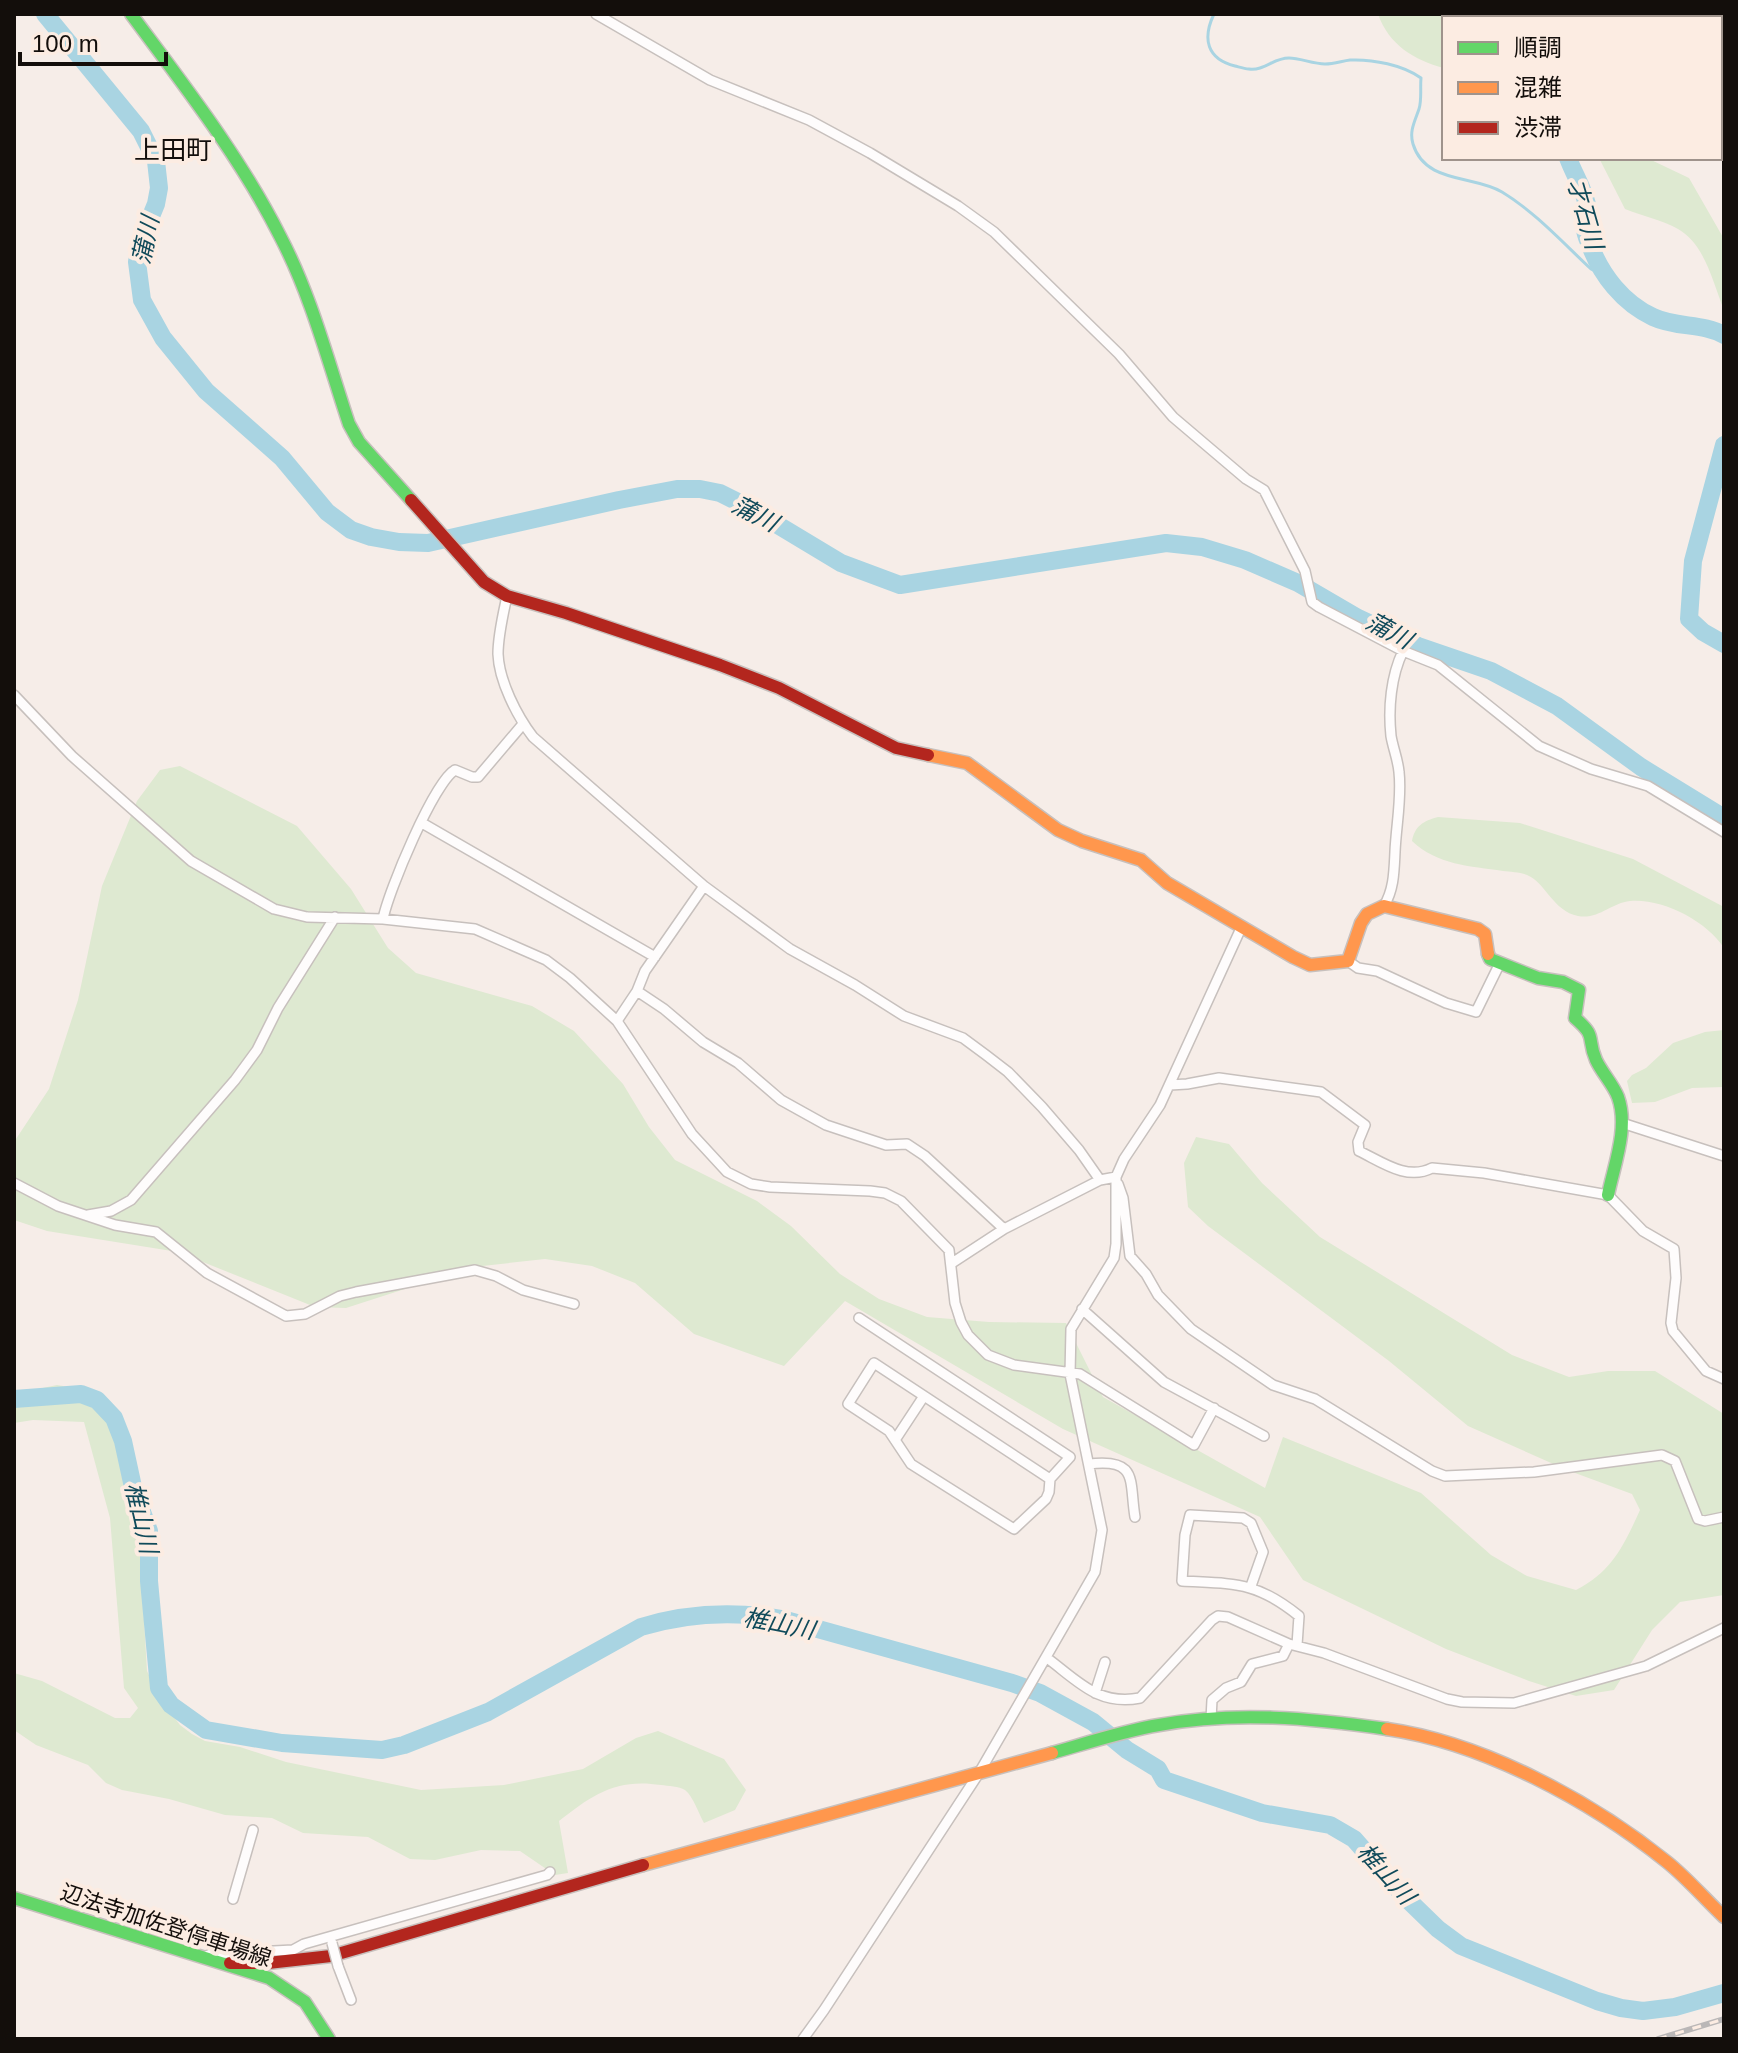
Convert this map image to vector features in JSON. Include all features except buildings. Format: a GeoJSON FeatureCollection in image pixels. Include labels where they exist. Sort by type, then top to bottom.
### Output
{"type":"FeatureCollection","features":[{"type":"Feature","properties":{"kind":"street"},"geometry":{"type":"LineString","coordinates":[[131,14],[211,122],[280,235],[304,290],[349,424],[359,442],[484,582],[507,596],[566,613],[779,688],[896,748],[952,757],[967,763],[1058,830],[1141,860],[1167,883],[1310,965],[1348,961],[1358,968],[1377,971],[1446,1003],[1476,1012],[1500,963]]}},
{"type":"Feature","properties":{"kind":"street"},"geometry":{"type":"LineString","coordinates":[[596,14],[710,80],[809,120],[870,153],[958,206],[994,232],[1119,354],[1173,417],[1246,479],[1264,490],[1305,571],[1312,602],[1343,621],[1447,671],[1539,746],[1591,769],[1648,786],[1724,832]]}},
{"type":"Feature","properties":{"kind":"street"},"geometry":{"type":"LineString","coordinates":[[507,596],[499,638],[499,665],[523,724],[533,737],[704,886],[790,949],[904,1016],[963,1038],[1008,1072],[1079,1150],[1100,1180]]}},
{"type":"Feature","properties":{"kind":"street"},"geometry":{"type":"LineString","coordinates":[[1348,961],[1361,923],[1367,914],[1384,906],[1391,895],[1399,783],[1391,738],[1392,696],[1395,667],[1403,651]]}},
{"type":"Feature","properties":{"kind":"street"},"geometry":{"type":"LineString","coordinates":[[14,695],[72,756],[191,861],[274,909],[307,917],[383,919],[475,929],[488,932],[546,960],[617,1021],[692,1134],[727,1172],[751,1184],[885,1193],[901,1201],[949,1250],[955,1303],[961,1322],[978,1347],[988,1355],[1014,1365],[1080,1374],[1194,1445],[1214,1408]]}},
{"type":"Feature","properties":{"kind":"street"},"geometry":{"type":"LineString","coordinates":[[383,919],[390,893],[438,790],[450,772],[455,770],[478,777],[523,724]]}},
{"type":"Feature","properties":{"kind":"street"},"geometry":{"type":"LineString","coordinates":[[422,823],[655,957]]}},
{"type":"Feature","properties":{"kind":"street"},"geometry":{"type":"LineString","coordinates":[[617,1021],[637,991],[645,971],[704,886]]}},
{"type":"Feature","properties":{"kind":"street"},"geometry":{"type":"LineString","coordinates":[[1384,906],[1478,929],[1485,934],[1490,959],[1579,990],[1575,1018],[1590,1031],[1592,1056],[1618,1097],[1622,1123],[1608,1195]]}},
{"type":"Feature","properties":{"kind":"street"},"geometry":{"type":"LineString","coordinates":[[87,1216],[111,1211],[131,1200],[235,1080],[257,1050],[278,1008],[335,917]]}},
{"type":"Feature","properties":{"kind":"street"},"geometry":{"type":"LineString","coordinates":[[803,2039],[979,1773],[1090,1583],[1099,1559],[1102,1530],[1070,1374],[1071,1329],[1114,1258],[1116,1177],[1124,1159],[1160,1105],[1242,926]]}},
{"type":"Feature","properties":{"kind":"street"},"geometry":{"type":"LineString","coordinates":[[637,991],[703,1042],[738,1063],[781,1100],[826,1125],[886,1145],[911,1146],[1004,1229]]}},
{"type":"Feature","properties":{"kind":"street"},"geometry":{"type":"LineString","coordinates":[[1170,1085],[1219,1078],[1321,1092],[1365,1125],[1358,1142],[1359,1151],[1404,1173],[1432,1168],[1608,1195],[1643,1231],[1674,1249],[1673,1331],[1706,1371],[1724,1379]]}},
{"type":"Feature","properties":{"kind":"street"},"geometry":{"type":"LineString","coordinates":[[1622,1123],[1724,1156]]}},
{"type":"Feature","properties":{"kind":"street"},"geometry":{"type":"LineString","coordinates":[[952,1263],[1004,1229],[1100,1180],[1116,1177]]}},
{"type":"Feature","properties":{"kind":"street"},"geometry":{"type":"LineString","coordinates":[[1116,1177],[1123,1198],[1128,1251],[1158,1295],[1203,1338],[1273,1385],[1315,1399],[1445,1476],[1534,1472],[1662,1455],[1675,1461],[1698,1519],[1705,1521],[1724,1517]]}},
{"type":"Feature","properties":{"kind":"street"},"geometry":{"type":"LineString","coordinates":[[14,1183],[58,1206],[115,1225],[156,1232],[207,1273],[286,1316],[305,1314],[340,1296],[468,1270],[487,1273],[523,1290],[574,1304]]}},
{"type":"Feature","properties":{"kind":"street"},"geometry":{"type":"LineString","coordinates":[[1082,1309],[1149,1372],[1264,1436]]}},
{"type":"Feature","properties":{"kind":"street"},"geometry":{"type":"LineString","coordinates":[[859,1318],[1070,1457],[1108,1462],[1129,1473],[1135,1517]]}},
{"type":"Feature","properties":{"kind":"street"},"geometry":{"type":"LineString","coordinates":[[1050,1479],[874,1363],[848,1404],[889,1431],[911,1464],[1014,1529],[1046,1499],[1050,1479],[1070,1457]]}},
{"type":"Feature","properties":{"kind":"street"},"geometry":{"type":"LineString","coordinates":[[895,1440],[924,1396]]}},
{"type":"Feature","properties":{"kind":"street"},"geometry":{"type":"LineString","coordinates":[[1211,1719],[1212,1700],[1226,1688],[1241,1682],[1252,1664],[1283,1656],[1293,1644],[1299,1616],[1285,1604],[1251,1586],[1182,1581],[1185,1535],[1190,1515],[1243,1518],[1251,1523],[1263,1552],[1251,1586]]}},
{"type":"Feature","properties":{"kind":"street"},"geometry":{"type":"LineString","coordinates":[[1045,1661],[1095,1693],[1111,1699],[1140,1698],[1218,1616],[1228,1617],[1293,1644],[1407,1682],[1447,1699],[1514,1703],[1646,1666],[1724,1628]]}},
{"type":"Feature","properties":{"kind":"street"},"geometry":{"type":"LineString","coordinates":[[1095,1693],[1105,1662]]}},
{"type":"Feature","properties":{"kind":"street"},"geometry":{"type":"LineString","coordinates":[[230,1963],[268,1963],[331,1956],[1047,1754],[1144,1728],[1211,1719],[1277,1717],[1350,1722],[1428,1738],[1479,1754],[1547,1783],[1606,1817],[1667,1862],[1723,1916]]}},
{"type":"Feature","properties":{"kind":"street"},"geometry":{"type":"LineString","coordinates":[[233,1899],[253,1830]]}},
{"type":"Feature","properties":{"kind":"street"},"geometry":{"type":"LineString","coordinates":[[204,1957],[211,1954],[286,1951],[330,1941],[550,1872]]}},
{"type":"Feature","properties":{"kind":"street","name":"辺法寺加佐登停車場線"},"geometry":{"type":"LineString","coordinates":[[14,1898],[230,1963],[269,1978],[293,1992],[314,2012],[329,2039]]}},
{"type":"Feature","properties":{"kind":"street"},"geometry":{"type":"LineString","coordinates":[[330,1941],[351,2000]]}},
{"type":"Feature","properties":{"kind":"green space"},"geometry":{"type":"Polygon","coordinates":[[[1378,14],[1498,16],[1442,16],[1442,67],[1404,50],[1378,14]]]}},
{"type":"Feature","properties":{"kind":"green space"},"geometry":{"type":"Polygon","coordinates":[[[1600,160],[1651,160],[1689,178],[1724,239],[1724,310],[1707,265],[1695,244],[1672,226],[1625,209],[1600,160]]]}},
{"type":"Feature","properties":{"kind":"green space"},"geometry":{"type":"Polygon","coordinates":[[[180,766],[297,826],[351,889],[388,948],[416,973],[532,1006],[574,1031],[623,1084],[649,1127],[675,1160],[757,1201],[791,1226],[840,1274],[879,1299],[927,1317],[1066,1323],[1103,1397],[1265,1488],[1283,1437],[1421,1493],[1491,1555],[1527,1576],[1576,1590],[1599,1575],[1616,1556],[1640,1510],[1632,1494],[1567,1470],[1468,1426],[1389,1361],[1208,1226],[1188,1207],[1184,1163],[1196,1137],[1229,1144],[1262,1183],[1320,1237],[1512,1355],[1569,1377],[1608,1371],[1655,1371],[1724,1414],[1724,1595],[1680,1602],[1652,1630],[1614,1690],[1576,1696],[1446,1649],[1303,1580],[1260,1517],[1063,1429],[845,1301],[784,1366],[694,1334],[635,1283],[592,1266],[545,1259],[473,1267],[346,1308],[315,1307],[178,1252],[47,1231],[14,1220],[14,1142],[49,1089],[78,1000],[102,886],[137,801],[160,770],[180,766]]]}},
{"type":"Feature","properties":{"kind":"green space"},"geometry":{"type":"Polygon","coordinates":[[[1438,817],[1520,823],[1633,859],[1724,907],[1724,948],[1695,920],[1669,907],[1630,901],[1592,916],[1578,916],[1562,909],[1527,875],[1466,866],[1432,855],[1412,841],[1420,825],[1438,817]]]}},
{"type":"Feature","properties":{"kind":"green space"},"geometry":{"type":"Polygon","coordinates":[[[1724,1030],[1724,1087],[1692,1088],[1655,1102],[1632,1103],[1627,1081],[1632,1075],[1646,1068],[1673,1043],[1705,1032],[1724,1030]]]}},
{"type":"Feature","properties":{"kind":"green space"},"geometry":{"type":"Polygon","coordinates":[[[57,1385],[93,1396],[118,1426],[139,1534],[147,1671],[161,1700],[180,1725],[192,1734],[205,1741],[240,1747],[286,1762],[421,1790],[504,1785],[583,1769],[636,1738],[658,1731],[724,1759],[746,1790],[735,1810],[704,1823],[685,1790],[645,1783],[618,1786],[594,1796],[559,1821],[568,1873],[555,1875],[520,1851],[481,1850],[435,1860],[410,1859],[368,1837],[303,1833],[272,1818],[225,1815],[122,1790],[106,1783],[88,1765],[36,1745],[14,1730],[14,1673],[42,1681],[115,1718],[130,1718],[138,1708],[124,1688],[110,1518],[84,1422],[33,1420],[14,1423],[14,1394],[57,1385]]]}},
{"type":"Feature","properties":{"kind":"waterway","name":"蒲川"},"geometry":{"type":"LineString","coordinates":[[45,14],[141,131],[156,161],[159,188],[156,204],[140,243],[137,262],[142,300],[163,338],[206,391],[282,458],[327,512],[351,530],[399,542],[428,543],[619,500],[677,489],[700,489],[720,493],[748,507],[841,563],[900,585],[1166,543],[1202,547],[1245,560],[1298,583],[1358,618],[1418,646],[1491,671],[1557,706],[1641,767],[1724,818]]}},
{"type":"Feature","properties":{"kind":"waterway"},"geometry":{"type":"LineString","coordinates":[[1214,14],[1208,32],[1210,47],[1218,58],[1235,66],[1257,69],[1289,58],[1325,64],[1359,60],[1397,66],[1414,73],[1421,78],[1420,105],[1412,135],[1419,157],[1439,172],[1502,192],[1537,218],[1591,269],[1603,275]]}},
{"type":"Feature","properties":{"kind":"waterway","name":"才石川"},"geometry":{"type":"LineString","coordinates":[[1569,160],[1586,202],[1586,236],[1600,267],[1614,287],[1632,304],[1653,317],[1724,335]]}},
{"type":"Feature","properties":{"kind":"waterway","name":"才石川"},"geometry":{"type":"LineString","coordinates":[[1724,445],[1693,561],[1689,619],[1703,632],[1724,644]]}},
{"type":"Feature","properties":{"kind":"waterway","name":"椎山川"},"geometry":{"type":"LineString","coordinates":[[14,1399],[81,1394],[97,1400],[114,1418],[149,1531],[149,1581],[159,1688],[171,1705],[206,1730],[282,1743],[382,1750],[404,1745],[488,1712],[641,1627],[711,1615],[782,1619],[1040,1693],[1093,1722],[1127,1750],[1158,1769],[1164,1780],[1262,1813],[1330,1825],[1354,1839],[1405,1897],[1461,1946],[1597,2001],[1643,2011],[1675,2007],[1724,1993]]}},
{"type":"Feature","properties":{"kind":"railway"},"geometry":{"type":"LineString","coordinates":[[1658,2039],[1724,2019]]}},
{"type":"Feature","properties":{"kind":"traffic: fast"},"geometry":{"type":"LineString","coordinates":[[131,14],[210,122],[265,207],[301,281],[349,424],[359,442],[411,500]]}},
{"type":"Feature","properties":{"kind":"traffic: fast"},"geometry":{"type":"LineString","coordinates":[[1488,954],[1490,959],[1538,978],[1563,982],[1579,990],[1575,1018],[1589,1034],[1596,1060],[1616,1092],[1621,1109],[1619,1146],[1608,1195]]}},
{"type":"Feature","properties":{"kind":"traffic: fast"},"geometry":{"type":"LineString","coordinates":[[1052,1753],[1146,1728],[1216,1718],[1302,1719],[1387,1729]]}},
{"type":"Feature","properties":{"kind":"traffic: fast"},"geometry":{"type":"LineString","coordinates":[[14,1898],[269,1978],[305,2002],[329,2039]]}},
{"type":"Feature","properties":{"kind":"traffic: slow"},"geometry":{"type":"LineString","coordinates":[[928,755],[967,763],[1058,830],[1141,860],[1167,883],[1310,965],[1348,961],[1361,923],[1367,914],[1384,906],[1478,929],[1485,934],[1488,954]]}},
{"type":"Feature","properties":{"kind":"traffic: slow"},"geometry":{"type":"LineString","coordinates":[[1387,1729],[1461,1747],[1498,1761],[1571,1797],[1605,1817],[1667,1862],[1724,1917]]}},
{"type":"Feature","properties":{"kind":"traffic: slow"},"geometry":{"type":"LineString","coordinates":[[643,1865],[1052,1753]]}},
{"type":"Feature","properties":{"kind":"traffic: jam"},"geometry":{"type":"LineString","coordinates":[[411,500],[484,582],[507,596],[720,665],[779,688],[896,748],[928,755]]}},
{"type":"Feature","properties":{"kind":"traffic: jam"},"geometry":{"type":"LineString","coordinates":[[230,1963],[268,1963],[331,1956],[643,1865]]}},
{"type":"Feature","properties":{"kind":"district","name":"上田町"},"geometry":{"type":"Point","coordinates":[173,150]}}]}
